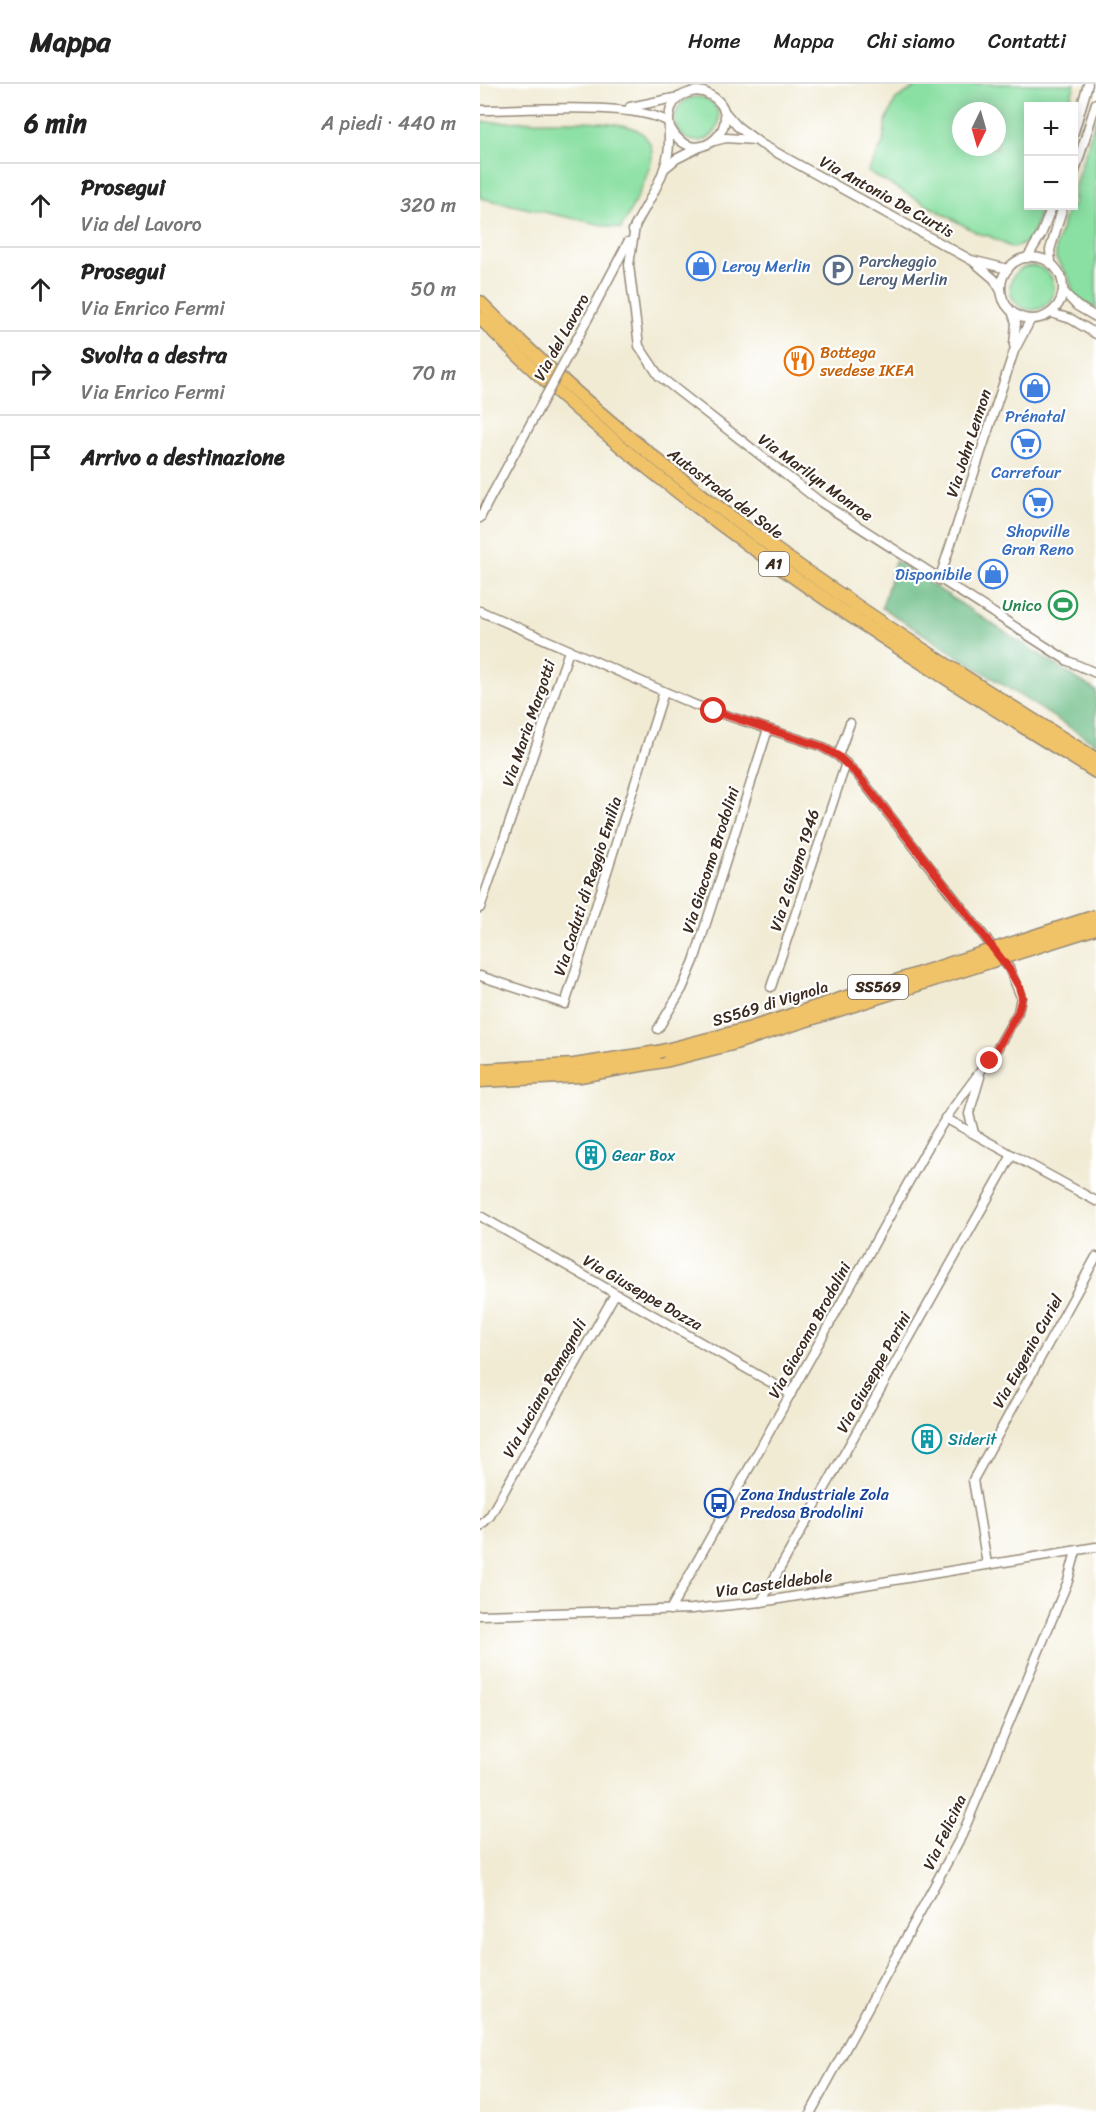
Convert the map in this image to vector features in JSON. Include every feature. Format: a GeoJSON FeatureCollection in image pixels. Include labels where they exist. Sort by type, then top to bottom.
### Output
{"type":"FeatureCollection","features":[{"type":"Feature","properties":{"kind":"highway","name":"Autostrada del Sole"},"geometry":{"type":"LineString","coordinates":[[480,302],[591,405],[704,499],[848,602],[1096,759]]}},
{"type":"Feature","properties":{"kind":"highway","name":"Autostrada del Sole"},"geometry":{"type":"LineString","coordinates":[[480,318],[572,404],[698,510],[831,605],[1096,772]]}},
{"type":"Feature","properties":{"kind":"highway","name":"SS569 di Vignola"},"geometry":{"type":"LineString","coordinates":[[480,1070],[574,1065],[658,1052],[751,1028],[1096,916]]}},
{"type":"Feature","properties":{"kind":"highway","name":"SS569 di Vignola"},"geometry":{"type":"LineString","coordinates":[[480,1081],[580,1076],[669,1060],[732,1044],[1096,928]]}},
{"type":"Feature","properties":{"kind":"street"},"geometry":{"type":"LineString","coordinates":[[1078,118],[1088,84]]}},
{"type":"Feature","properties":{"kind":"street"},"geometry":{"type":"LineString","coordinates":[[480,110],[620,110],[652,114],[669,123],[679,140],[695,147],[714,141],[723,128],[725,120],[721,105],[707,93],[697,91],[620,110]]}},
{"type":"Feature","properties":{"kind":"street"},"geometry":{"type":"LineString","coordinates":[[669,123],[671,110],[680,97]]}},
{"type":"Feature","properties":{"kind":"street"},"geometry":{"type":"LineString","coordinates":[[1078,161],[1096,103]]}},
{"type":"Feature","properties":{"kind":"street","name":"Via Antonio De Curtis"},"geometry":{"type":"LineString","coordinates":[[721,105],[727,116],[754,141],[971,260],[1008,269]]}},
{"type":"Feature","properties":{"kind":"street","name":"Via del Lavoro"},"geometry":{"type":"LineString","coordinates":[[480,518],[585,324],[664,169],[669,153],[669,123]]}},
{"type":"Feature","properties":{"kind":"street","name":"Via Antonio De Curtis"},"geometry":{"type":"LineString","coordinates":[[714,141],[726,138],[754,141]]}},
{"type":"Feature","properties":{"kind":"street","name":"Via del Lavoro"},"geometry":{"type":"LineString","coordinates":[[664,169],[690,150],[704,146]]}},
{"type":"Feature","properties":{"kind":"street"},"geometry":{"type":"LineString","coordinates":[[1001,291],[1008,269],[1027,258],[1036,246],[1050,210]]}},
{"type":"Feature","properties":{"kind":"street"},"geometry":{"type":"LineString","coordinates":[[1062,210],[1050,250],[1051,263],[1060,276],[1064,292],[1077,306],[1096,317]]}},
{"type":"Feature","properties":{"kind":"street","name":"Via Marilyn Monroe"},"geometry":{"type":"LineString","coordinates":[[635,227],[629,252],[630,278],[639,346],[647,362],[675,389],[801,488],[1068,662],[1096,673]]}},
{"type":"Feature","properties":{"kind":"street"},"geometry":{"type":"LineString","coordinates":[[1027,258],[1051,263]]}},
{"type":"Feature","properties":{"kind":"street"},"geometry":{"type":"LineString","coordinates":[[971,260],[994,279],[1007,307],[1013,314],[1016,323],[1014,351]]}},
{"type":"Feature","properties":{"kind":"street"},"geometry":{"type":"LineString","coordinates":[[1051,313],[1064,292]]}},
{"type":"Feature","properties":{"kind":"street"},"geometry":{"type":"LineString","coordinates":[[1013,314],[1031,319],[1051,313],[1071,319],[1096,334]]}},
{"type":"Feature","properties":{"kind":"street","name":"Via John Lennon"},"geometry":{"type":"LineString","coordinates":[[939,580],[1014,351],[1031,319]]}},
{"type":"Feature","properties":{"kind":"street"},"geometry":{"type":"LineString","coordinates":[[480,611],[664,692],[820,746],[846,763],[985,936],[1015,977],[1022,997],[1018,1012],[982,1071],[970,1105],[970,1125]]}},
{"type":"Feature","properties":{"kind":"street","name":"Via Maria Margotti"},"geometry":{"type":"LineString","coordinates":[[480,908],[568,651]]}},
{"type":"Feature","properties":{"kind":"street","name":"Via Caduti di Reggio Emilia"},"geometry":{"type":"LineString","coordinates":[[480,976],[565,1004],[664,692]]}},
{"type":"Feature","properties":{"kind":"street"},"geometry":{"type":"LineString","coordinates":[[838,756],[850,723]]}},
{"type":"Feature","properties":{"kind":"street","name":"Via Giacomo Brodolini"},"geometry":{"type":"LineString","coordinates":[[658,1029],[682,989],[694,961],[768,729]]}},
{"type":"Feature","properties":{"kind":"street","name":"Via 2 Giugno 1946"},"geometry":{"type":"LineString","coordinates":[[771,987],[846,763]]}},
{"type":"Feature","properties":{"kind":"street","name":"Via Giacomo Brodolini"},"geometry":{"type":"LineString","coordinates":[[670,1610],[945,1118],[982,1071]]}},
{"type":"Feature","properties":{"kind":"street"},"geometry":{"type":"LineString","coordinates":[[945,1118],[958,1113],[964,1116],[975,1135]]}},
{"type":"Feature","properties":{"kind":"street"},"geometry":{"type":"LineString","coordinates":[[945,1118],[1096,1201]]}},
{"type":"Feature","properties":{"kind":"street","name":"Via Giuseppe Parini"},"geometry":{"type":"LineString","coordinates":[[761,1602],[1012,1155]]}},
{"type":"Feature","properties":{"kind":"street","name":"Via Giuseppe Dozza"},"geometry":{"type":"LineString","coordinates":[[480,1216],[790,1394]]}},
{"type":"Feature","properties":{"kind":"street","name":"Via Eugenio Curiel"},"geometry":{"type":"LineString","coordinates":[[987,1564],[973,1480],[1096,1257]]}},
{"type":"Feature","properties":{"kind":"street","name":"Via Luciano Romagnoli"},"geometry":{"type":"LineString","coordinates":[[480,1526],[490,1516],[615,1294]]}},
{"type":"Feature","properties":{"kind":"street","name":"Via Casteldebole"},"geometry":{"type":"LineString","coordinates":[[480,1615],[670,1610],[761,1602],[1096,1547]]}},
{"type":"Feature","properties":{"kind":"street","name":"Via Felicina"},"geometry":{"type":"LineString","coordinates":[[811,2112],[962,1835],[1068,1581],[1072,1552]]}},
{"type":"Feature","properties":{"kind":"green space"},"geometry":{"type":"Polygon","coordinates":[[[920,84],[1075,84],[1069,102],[1024,102],[1024,210],[1040,210],[1030,238],[1025,243],[1012,248],[989,236],[979,234],[868,172],[883,143],[886,121],[896,99],[920,84]]]}},
{"type":"Feature","properties":{"kind":"green space"},"geometry":{"type":"Polygon","coordinates":[[[697,97],[712,104],[719,119],[712,134],[697,141],[682,134],[675,119],[682,104],[697,97]]]}},
{"type":"Feature","properties":{"kind":"green space"},"geometry":{"type":"Polygon","coordinates":[[[1096,118],[1096,309],[1075,297],[1068,276],[1056,259],[1056,246],[1067,210],[1078,210],[1078,176],[1096,118]]]}},
{"type":"Feature","properties":{"kind":"green space"},"geometry":{"type":"Polygon","coordinates":[[[480,122],[602,122],[619,124],[640,132],[650,144],[652,159],[621,229],[480,198],[480,122]]]}},
{"type":"Feature","properties":{"kind":"green space"},"geometry":{"type":"Polygon","coordinates":[[[1032,266],[1048,272],[1054,288],[1048,304],[1032,310],[1016,304],[1010,288],[1016,272],[1032,266]]]}},
{"type":"Feature","properties":{"kind":"green space"},"geometry":{"type":"Polygon","coordinates":[[[895,561],[1096,691],[1096,744],[882,608],[895,561]]]}},
{"type":"Feature","properties":{"kind":"place","name":"Leroy Merlin"},"geometry":{"type":"Point","coordinates":[701,266]}},
{"type":"Feature","properties":{"kind":"place","name":"Parcheggio Leroy Merlin"},"geometry":{"type":"Point","coordinates":[838,270]}},
{"type":"Feature","properties":{"kind":"place","name":"Bottega svedese IKEA"},"geometry":{"type":"Point","coordinates":[799,361]}},
{"type":"Feature","properties":{"kind":"place","name":"Prénatal"},"geometry":{"type":"Point","coordinates":[1035,388]}},
{"type":"Feature","properties":{"kind":"place","name":"Carrefour"},"geometry":{"type":"Point","coordinates":[1026,444]}},
{"type":"Feature","properties":{"kind":"place","name":"Shopville Gran Reno"},"geometry":{"type":"Point","coordinates":[1038,503]}},
{"type":"Feature","properties":{"kind":"place","name":"Disponibile"},"geometry":{"type":"Point","coordinates":[993,574]}},
{"type":"Feature","properties":{"kind":"place","name":"Unico"},"geometry":{"type":"Point","coordinates":[1063,605]}},
{"type":"Feature","properties":{"kind":"place","name":"Gear Box"},"geometry":{"type":"Point","coordinates":[591,1155]}},
{"type":"Feature","properties":{"kind":"place","name":"Siderit"},"geometry":{"type":"Point","coordinates":[927,1439]}},
{"type":"Feature","properties":{"kind":"place","name":"Zona Industriale Zola Predosa Brodolini"},"geometry":{"type":"Point","coordinates":[719,1503]}},
{"type":"Feature","properties":{"kind":"route"},"geometry":{"type":"LineString","coordinates":[[714,711],[820,746],[838,756],[857,774],[985,936],[1015,977],[1022,997],[1018,1012],[990,1061]]}}]}
